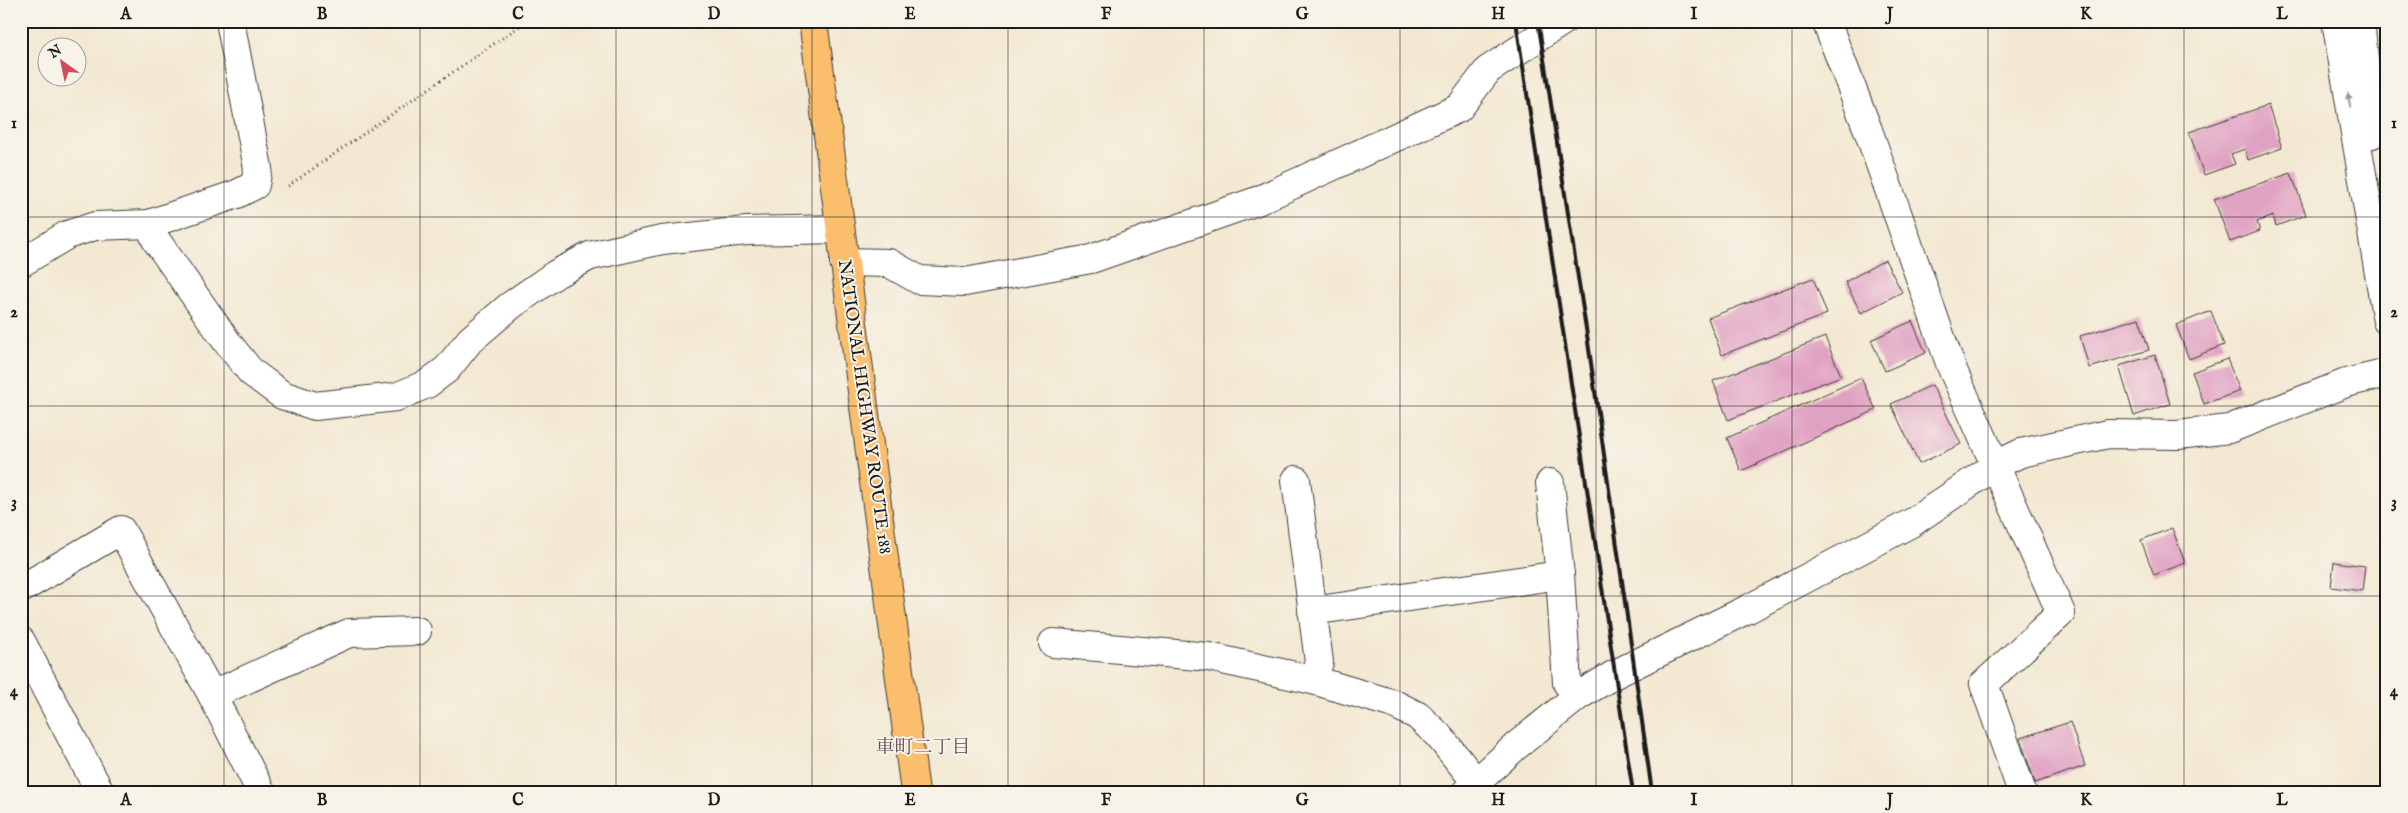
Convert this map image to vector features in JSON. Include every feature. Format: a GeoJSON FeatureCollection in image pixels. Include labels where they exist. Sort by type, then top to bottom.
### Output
{"type":"FeatureCollection","features":[{"type":"Feature","properties":{"kind":"highway","name":"NATIONAL HIGHWAY ROUTE 188"},"geometry":{"type":"LineString","coordinates":[[813,21],[915,792]]}},
{"type":"Feature","properties":{"kind":"street"},"geometry":{"type":"LineString","coordinates":[[21,263],[67,235],[95,226],[149,224],[237,194],[255,185],[258,168],[230,21]]}},
{"type":"Feature","properties":{"kind":"street"},"geometry":{"type":"LineString","coordinates":[[844,262],[888,263],[919,280],[965,282],[1091,259],[1257,201],[1459,108],[1488,70],[1563,21]]}},
{"type":"Feature","properties":{"kind":"street"},"geometry":{"type":"LineString","coordinates":[[1826,21],[1868,130],[1952,366],[2061,613],[1984,684],[2022,792]]}},
{"type":"Feature","properties":{"kind":"street"},"geometry":{"type":"LineString","coordinates":[[2336,21],[2387,321]]}},
{"type":"Feature","properties":{"kind":"street"},"geometry":{"type":"LineString","coordinates":[[2360,21],[2387,285]]}},
{"type":"Feature","properties":{"kind":"street"},"geometry":{"type":"LineString","coordinates":[[149,224],[156,240],[227,342],[252,372],[282,395],[314,406],[396,397],[427,384],[448,369],[470,340],[510,306],[556,274],[590,256],[662,240],[747,230],[840,229]]}},
{"type":"Feature","properties":{"kind":"street"},"geometry":{"type":"LineString","coordinates":[[1053,643],[1208,657],[1313,680],[1394,704],[1418,716],[1438,735],[1471,787],[1516,746],[1578,696],[1615,674],[1748,609],[1913,522],[1996,465],[2021,454],[2108,434],[2178,435],[2229,428],[2346,383],[2387,373]]}},
{"type":"Feature","properties":{"kind":"street"},"geometry":{"type":"LineString","coordinates":[[1296,480],[1319,662],[1313,680]]}},
{"type":"Feature","properties":{"kind":"street"},"geometry":{"type":"LineString","coordinates":[[1550,482],[1560,575],[1567,683],[1578,696]]}},
{"type":"Feature","properties":{"kind":"street"},"geometry":{"type":"LineString","coordinates":[[21,589],[121,530],[212,695],[261,792]]}},
{"type":"Feature","properties":{"kind":"street"},"geometry":{"type":"LineString","coordinates":[[1312,611],[1560,575]]}},
{"type":"Feature","properties":{"kind":"street"},"geometry":{"type":"LineString","coordinates":[[212,695],[349,633],[417,631]]}},
{"type":"Feature","properties":{"kind":"street"},"geometry":{"type":"LineString","coordinates":[[21,641],[100,792]]}},
{"type":"Feature","properties":{"kind":"path"},"geometry":{"type":"LineString","coordinates":[[255,185],[290,186],[527,21]]}},
{"type":"Feature","properties":{"kind":"building"},"geometry":{"type":"Polygon","coordinates":[[[2268,105],[2282,148],[2248,160],[2245,149],[2231,154],[2235,164],[2204,175],[2189,132],[2268,105]]]}},
{"type":"Feature","properties":{"kind":"building"},"geometry":{"type":"Polygon","coordinates":[[[2291,173],[2306,215],[2276,226],[2273,216],[2257,222],[2260,231],[2230,242],[2214,199],[2291,173]]]}},
{"type":"Feature","properties":{"kind":"building"},"geometry":{"type":"Polygon","coordinates":[[[1885,260],[1902,292],[1861,313],[1845,282],[1885,260]]]}},
{"type":"Feature","properties":{"kind":"building"},"geometry":{"type":"Polygon","coordinates":[[[1813,278],[1827,314],[1722,355],[1708,318],[1813,278]]]}},
{"type":"Feature","properties":{"kind":"building"},"geometry":{"type":"Polygon","coordinates":[[[2211,311],[2224,345],[2189,359],[2176,325],[2211,311]]]}},
{"type":"Feature","properties":{"kind":"building"},"geometry":{"type":"Polygon","coordinates":[[[2139,318],[2149,350],[2089,368],[2080,336],[2139,318]]]}},
{"type":"Feature","properties":{"kind":"building"},"geometry":{"type":"Polygon","coordinates":[[[1912,321],[1926,353],[1885,371],[1871,340],[1912,321]]]}},
{"type":"Feature","properties":{"kind":"building"},"geometry":{"type":"Polygon","coordinates":[[[1825,337],[1841,376],[1728,420],[1713,381],[1825,337]]]}},
{"type":"Feature","properties":{"kind":"building"},"geometry":{"type":"Polygon","coordinates":[[[2155,355],[2170,404],[2134,416],[2119,366],[2155,355]]]}},
{"type":"Feature","properties":{"kind":"building"},"geometry":{"type":"Polygon","coordinates":[[[2227,359],[2240,391],[2204,404],[2192,372],[2227,359]]]}},
{"type":"Feature","properties":{"kind":"building"},"geometry":{"type":"Polygon","coordinates":[[[1861,378],[1876,410],[1741,471],[1727,438],[1861,378]]]}},
{"type":"Feature","properties":{"kind":"building"},"geometry":{"type":"Polygon","coordinates":[[[1932,385],[1961,444],[1919,464],[1891,404],[1932,385]]]}},
{"type":"Feature","properties":{"kind":"building"},"geometry":{"type":"Polygon","coordinates":[[[2172,528],[2185,563],[2154,575],[2141,540],[2172,528]]]}},
{"type":"Feature","properties":{"kind":"building"},"geometry":{"type":"Polygon","coordinates":[[[2334,562],[2365,566],[2362,591],[2331,587],[2334,562]]]}},
{"type":"Feature","properties":{"kind":"building"},"geometry":{"type":"Polygon","coordinates":[[[2070,722],[2085,766],[2035,783],[2020,738],[2070,722]]]}},
{"type":"Feature","properties":{"kind":"railway"},"geometry":{"type":"LineString","coordinates":[[1516,21],[1633,792]]}},
{"type":"Feature","properties":{"kind":"railway"},"geometry":{"type":"LineString","coordinates":[[1538,21],[1587,335],[1652,792]]}},
{"type":"Feature","properties":{"kind":"district","name":"車町二丁目"},"geometry":{"type":"Point","coordinates":[923,748]}}]}
